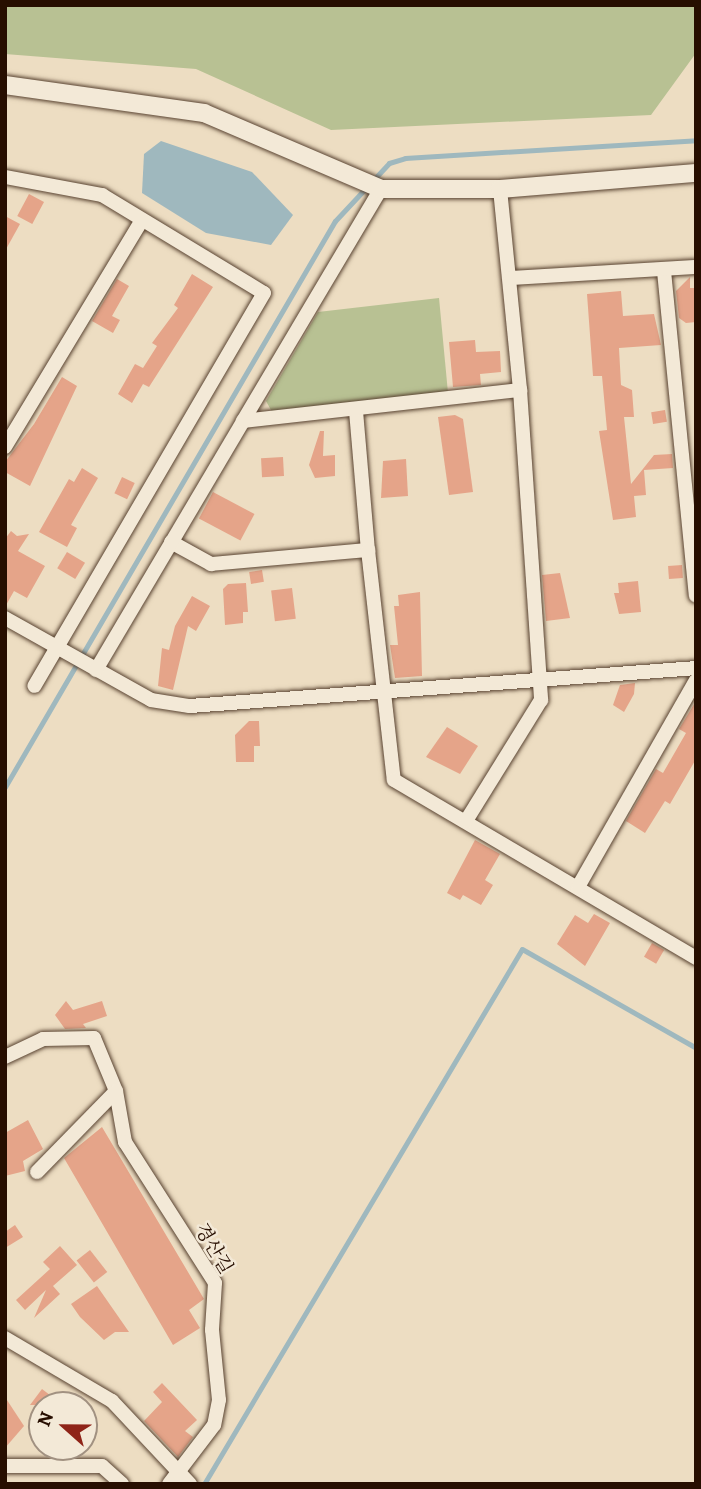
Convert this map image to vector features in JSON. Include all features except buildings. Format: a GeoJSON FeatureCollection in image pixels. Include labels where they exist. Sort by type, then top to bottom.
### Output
{"type":"FeatureCollection","features":[{"type":"Feature","properties":{"kind":"street"},"geometry":{"type":"LineString","coordinates":[[5,85],[204,113],[381,189],[500,189],[696,173]]}},
{"type":"Feature","properties":{"kind":"street"},"geometry":{"type":"LineString","coordinates":[[5,192],[9,178],[102,195],[264,293],[34,686]]}},
{"type":"Feature","properties":{"kind":"street"},"geometry":{"type":"LineString","coordinates":[[96,670],[381,189]]}},
{"type":"Feature","properties":{"kind":"street"},"geometry":{"type":"LineString","coordinates":[[466,821],[541,700],[542,680],[520,390],[500,189]]}},
{"type":"Feature","properties":{"kind":"street"},"geometry":{"type":"LineString","coordinates":[[5,447],[142,220]]}},
{"type":"Feature","properties":{"kind":"street"},"geometry":{"type":"LineString","coordinates":[[510,278],[664,271],[696,267]]}},
{"type":"Feature","properties":{"kind":"street"},"geometry":{"type":"LineString","coordinates":[[664,271],[696,595]]}},
{"type":"Feature","properties":{"kind":"street"},"geometry":{"type":"LineString","coordinates":[[243,421],[356,411],[520,390]]}},
{"type":"Feature","properties":{"kind":"street"},"geometry":{"type":"LineString","coordinates":[[356,411],[382,693],[394,780],[696,958]]}},
{"type":"Feature","properties":{"kind":"street"},"geometry":{"type":"LineString","coordinates":[[171,542],[211,564],[368,550]]}},
{"type":"Feature","properties":{"kind":"street"},"geometry":{"type":"LineString","coordinates":[[5,618],[151,700],[190,706],[696,668]]}},
{"type":"Feature","properties":{"kind":"street"},"geometry":{"type":"LineString","coordinates":[[578,887],[696,680]]}},
{"type":"Feature","properties":{"kind":"street","name":"경산길"},"geometry":{"type":"LineString","coordinates":[[5,1057],[43,1039],[94,1038],[116,1091],[125,1142],[215,1283],[212,1330],[219,1400],[214,1425],[173,1478]]}},
{"type":"Feature","properties":{"kind":"street"},"geometry":{"type":"LineString","coordinates":[[37,1172],[116,1091]]}},
{"type":"Feature","properties":{"kind":"street"},"geometry":{"type":"LineString","coordinates":[[5,1338],[112,1401],[173,1478],[189,1484]]}},
{"type":"Feature","properties":{"kind":"street"},"geometry":{"type":"LineString","coordinates":[[5,1466],[102,1466],[122,1484]]}},
{"type":"Feature","properties":{"kind":"green space"},"geometry":{"type":"Polygon","coordinates":[[[5,5],[696,5],[696,53],[651,115],[331,130],[196,69],[5,54],[5,5]]]}},
{"type":"Feature","properties":{"kind":"green space"},"geometry":{"type":"Polygon","coordinates":[[[439,298],[448,393],[272,412],[266,401],[318,312],[439,298]]]}},
{"type":"Feature","properties":{"kind":"water"},"geometry":{"type":"Polygon","coordinates":[[[161,141],[252,172],[293,215],[271,245],[206,233],[142,193],[144,154],[161,141]]]}},
{"type":"Feature","properties":{"kind":"waterway"},"geometry":{"type":"LineString","coordinates":[[5,787],[335,221],[389,163],[405,158],[696,140]]}},
{"type":"Feature","properties":{"kind":"waterway"},"geometry":{"type":"LineString","coordinates":[[204,1484],[522,949],[696,1048]]}}]}
